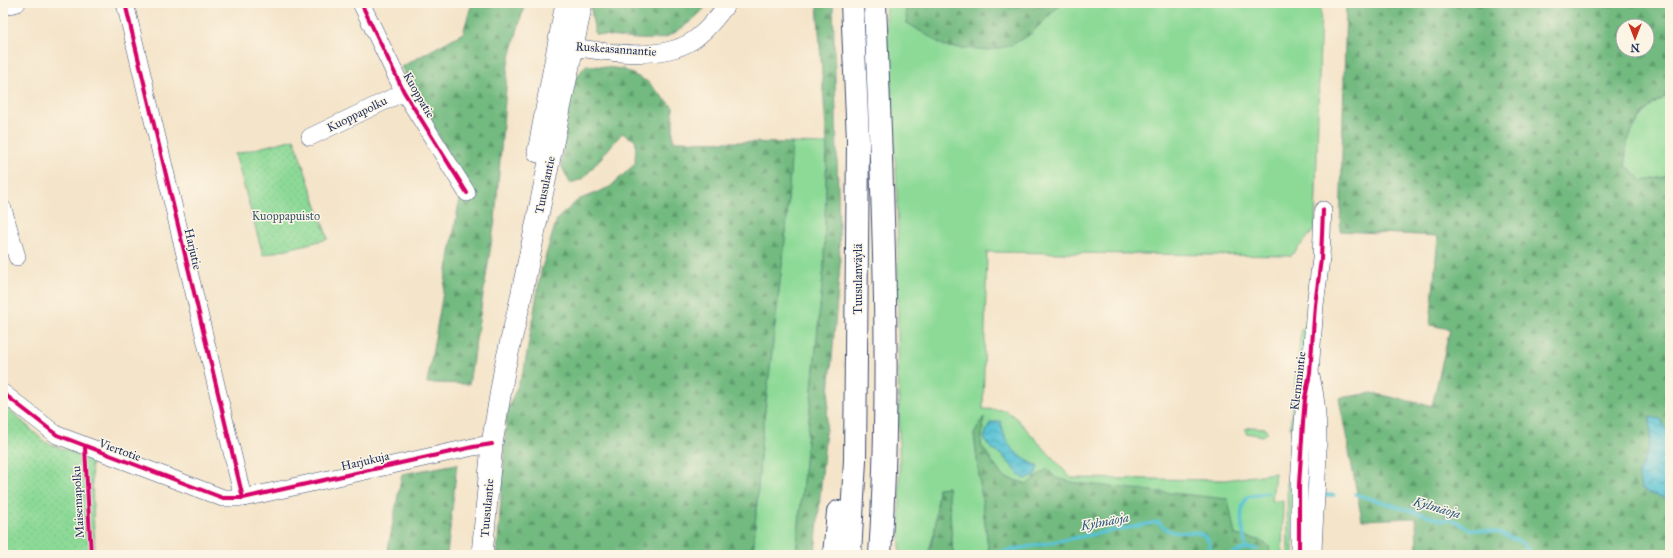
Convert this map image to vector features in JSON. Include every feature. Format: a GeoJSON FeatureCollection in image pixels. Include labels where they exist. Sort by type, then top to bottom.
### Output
{"type":"FeatureCollection","features":[{"type":"Feature","properties":{"kind":"highway","name":"Tuusulanväylä"},"geometry":{"type":"LineString","coordinates":[[850,555],[855,460],[858,328],[858,140],[852,3]]}},
{"type":"Feature","properties":{"kind":"highway","name":"Tuusulanväylä"},"geometry":{"type":"LineString","coordinates":[[875,3],[884,318],[883,497],[880,555]]}},
{"type":"Feature","properties":{"kind":"highway"},"geometry":{"type":"LineString","coordinates":[[834,555],[858,328]]}},
{"type":"Feature","properties":{"kind":"highway"},"geometry":{"type":"LineString","coordinates":[[883,497],[885,555]]}},
{"type":"Feature","properties":{"kind":"main road","name":"Tuusulantie"},"geometry":{"type":"LineString","coordinates":[[566,3],[566,46]]}},
{"type":"Feature","properties":{"kind":"main road","name":"Tuusulantie"},"geometry":{"type":"LineString","coordinates":[[482,555],[492,444],[505,366],[510,301],[566,46],[582,3]]}},
{"type":"Feature","properties":{"kind":"street"},"geometry":{"type":"LineString","coordinates":[[3,7],[17,3]]}},
{"type":"Feature","properties":{"kind":"street","name":"Harjutie"},"geometry":{"type":"LineString","coordinates":[[125,3],[243,498]]}},
{"type":"Feature","properties":{"kind":"street","name":"Kuoppatie"},"geometry":{"type":"LineString","coordinates":[[361,3],[404,92],[467,193]]}},
{"type":"Feature","properties":{"kind":"street","name":"Ruskeasannantie"},"geometry":{"type":"LineString","coordinates":[[566,46],[635,53],[658,53],[677,48],[692,40],[718,16],[728,3]]}},
{"type":"Feature","properties":{"kind":"street","name":"Kuoppapolku"},"geometry":{"type":"LineString","coordinates":[[310,137],[404,92]]}},
{"type":"Feature","properties":{"kind":"street"},"geometry":{"type":"LineString","coordinates":[[3,209],[17,257]]}},
{"type":"Feature","properties":{"kind":"street","name":"Klemmintie"},"geometry":{"type":"LineString","coordinates":[[1299,555],[1302,430],[1305,398],[1310,372],[1315,305],[1322,259],[1323,210]]}},
{"type":"Feature","properties":{"kind":"street","name":"Klemmintie"},"geometry":{"type":"LineString","coordinates":[[1310,372],[1317,398],[1318,431],[1313,555]]}},
{"type":"Feature","properties":{"kind":"street","name":"Viertotie"},"geometry":{"type":"LineString","coordinates":[[3,393],[57,435],[223,498],[243,498]]}},
{"type":"Feature","properties":{"kind":"street","name":"Harjukuja"},"geometry":{"type":"LineString","coordinates":[[243,498],[492,444]]}},
{"type":"Feature","properties":{"kind":"green space"},"geometry":{"type":"Polygon","coordinates":[[[472,3],[525,3],[508,65],[495,220],[469,384],[427,383],[463,180],[401,67],[463,33],[472,3]]]}},
{"type":"Feature","properties":{"kind":"green space"},"geometry":{"type":"Polygon","coordinates":[[[590,3],[709,3],[695,17],[677,31],[660,39],[652,39],[595,34],[590,3]]]}},
{"type":"Feature","properties":{"kind":"green space"},"geometry":{"type":"Polygon","coordinates":[[[817,3],[833,3],[840,266],[815,555],[796,555],[824,266],[827,144],[817,3]]]}},
{"type":"Feature","properties":{"kind":"green space"},"geometry":{"type":"Polygon","coordinates":[[[885,3],[905,3],[907,23],[1029,35],[1062,3],[1321,3],[1315,229],[1291,256],[987,252],[983,409],[1005,410],[1017,419],[1071,478],[1226,480],[1275,473],[1272,501],[1283,501],[1282,555],[1270,555],[1268,546],[1259,540],[1235,535],[1076,483],[1055,478],[1028,484],[1003,477],[981,445],[983,418],[974,435],[989,555],[953,555],[948,487],[938,488],[935,531],[929,551],[924,555],[900,555],[897,187],[885,3]],[[1001,422],[990,423],[984,438],[990,447],[1004,457],[1023,478],[1038,466],[1024,459],[1008,444],[1001,422]]]}},
{"type":"Feature","properties":{"kind":"green space"},"geometry":{"type":"Polygon","coordinates":[[[905,3],[1062,3],[1029,35],[1010,46],[989,50],[946,47],[907,23],[905,3]]]}},
{"type":"Feature","properties":{"kind":"green space"},"geometry":{"type":"Polygon","coordinates":[[[1346,3],[1670,3],[1670,96],[1655,103],[1649,108],[1633,128],[1626,146],[1626,165],[1643,181],[1664,177],[1670,169],[1670,435],[1669,431],[1650,417],[1651,433],[1649,446],[1645,459],[1638,473],[1664,499],[1670,499],[1670,555],[1417,555],[1416,518],[1362,520],[1339,398],[1372,393],[1432,406],[1450,329],[1430,325],[1438,236],[1340,231],[1346,3]]]}},
{"type":"Feature","properties":{"kind":"green space"},"geometry":{"type":"Polygon","coordinates":[[[586,65],[623,69],[648,82],[673,107],[673,141],[792,143],[786,231],[761,445],[753,555],[497,555],[507,411],[524,370],[541,271],[557,219],[578,200],[610,187],[635,164],[636,141],[622,133],[583,179],[570,183],[561,165],[571,84],[586,65]]]}},
{"type":"Feature","properties":{"kind":"green space"},"geometry":{"type":"Polygon","coordinates":[[[1670,96],[1670,169],[1664,177],[1643,181],[1626,165],[1627,143],[1633,128],[1643,114],[1656,103],[1670,96]]]}},
{"type":"Feature","properties":{"kind":"green space","name":"Kuoppapuisto"},"geometry":{"type":"Polygon","coordinates":[[[294,139],[328,239],[263,255],[235,154],[294,139]]]}},
{"type":"Feature","properties":{"kind":"green space"},"geometry":{"type":"Polygon","coordinates":[[[792,143],[827,144],[824,266],[796,555],[753,555],[761,445],[786,231],[792,143]]]}},
{"type":"Feature","properties":{"kind":"green space"},"geometry":{"type":"Polygon","coordinates":[[[1307,326],[1298,429],[1290,428],[1301,330],[1307,326]]]}},
{"type":"Feature","properties":{"kind":"green space"},"geometry":{"type":"Polygon","coordinates":[[[3,404],[45,442],[91,459],[95,555],[3,555],[3,404]]]}},
{"type":"Feature","properties":{"kind":"green space"},"geometry":{"type":"Polygon","coordinates":[[[984,417],[981,445],[1003,477],[1027,484],[1047,469],[1056,478],[1076,483],[1228,499],[1235,535],[1259,540],[1269,546],[1270,555],[989,555],[974,434],[984,417]]]}},
{"type":"Feature","properties":{"kind":"green space"},"geometry":{"type":"Polygon","coordinates":[[[1251,427],[1265,428],[1268,433],[1263,436],[1246,433],[1245,429],[1251,427]]]}},
{"type":"Feature","properties":{"kind":"green space"},"geometry":{"type":"Polygon","coordinates":[[[457,464],[447,555],[387,555],[402,474],[457,464]]]}},
{"type":"Feature","properties":{"kind":"green space"},"geometry":{"type":"Polygon","coordinates":[[[1292,481],[1293,555],[1288,555],[1287,482],[1292,481]]]}},
{"type":"Feature","properties":{"kind":"green space"},"geometry":{"type":"Polygon","coordinates":[[[948,487],[953,555],[924,555],[929,551],[935,531],[938,488],[948,487]]]}},
{"type":"Feature","properties":{"kind":"water"},"geometry":{"type":"Polygon","coordinates":[[[1650,417],[1660,419],[1670,435],[1670,499],[1651,494],[1641,488],[1638,473],[1645,459],[1649,446],[1651,433],[1650,417]]]}},
{"type":"Feature","properties":{"kind":"water"},"geometry":{"type":"Polygon","coordinates":[[[1001,421],[1008,443],[1024,459],[1038,466],[1035,476],[1023,479],[1004,457],[990,447],[984,438],[990,423],[1001,421]]]}},
{"type":"Feature","properties":{"kind":"waterway","name":"Kylmäoja"},"geometry":{"type":"LineString","coordinates":[[1229,555],[1246,548],[1241,515],[1247,497],[1267,493]]}},
{"type":"Feature","properties":{"kind":"waterway","name":"Kylmäoja"},"geometry":{"type":"LineString","coordinates":[[1355,494],[1442,520],[1454,520],[1469,529],[1496,532],[1521,542],[1532,555]]}},
{"type":"Feature","properties":{"kind":"waterway","name":"Kylmäoja"},"geometry":{"type":"LineString","coordinates":[[1322,495],[1334,495]]}},
{"type":"Feature","properties":{"kind":"waterway","name":"Kylmäoja"},"geometry":{"type":"LineString","coordinates":[[985,555],[1158,522],[1171,531],[1192,532],[1205,536],[1210,543],[1211,555]]}},
{"type":"Feature","properties":{"kind":"waterway"},"geometry":{"type":"LineString","coordinates":[[1246,548],[1257,549]]}},
{"type":"Feature","properties":{"kind":"cycle path"},"geometry":{"type":"LineString","coordinates":[[125,3],[243,498]]}},
{"type":"Feature","properties":{"kind":"cycle path"},"geometry":{"type":"LineString","coordinates":[[361,3],[404,92],[467,193]]}},
{"type":"Feature","properties":{"kind":"cycle path"},"geometry":{"type":"LineString","coordinates":[[1299,555],[1299,485],[1303,423],[1305,398],[1310,373],[1315,305],[1321,259],[1323,210]]}},
{"type":"Feature","properties":{"kind":"cycle path"},"geometry":{"type":"LineString","coordinates":[[3,393],[57,435],[223,498],[243,498],[492,444]]}},
{"type":"Feature","properties":{"kind":"cycle path","name":"Maisemapolku"},"geometry":{"type":"LineString","coordinates":[[85,448],[91,555]]}}]}
